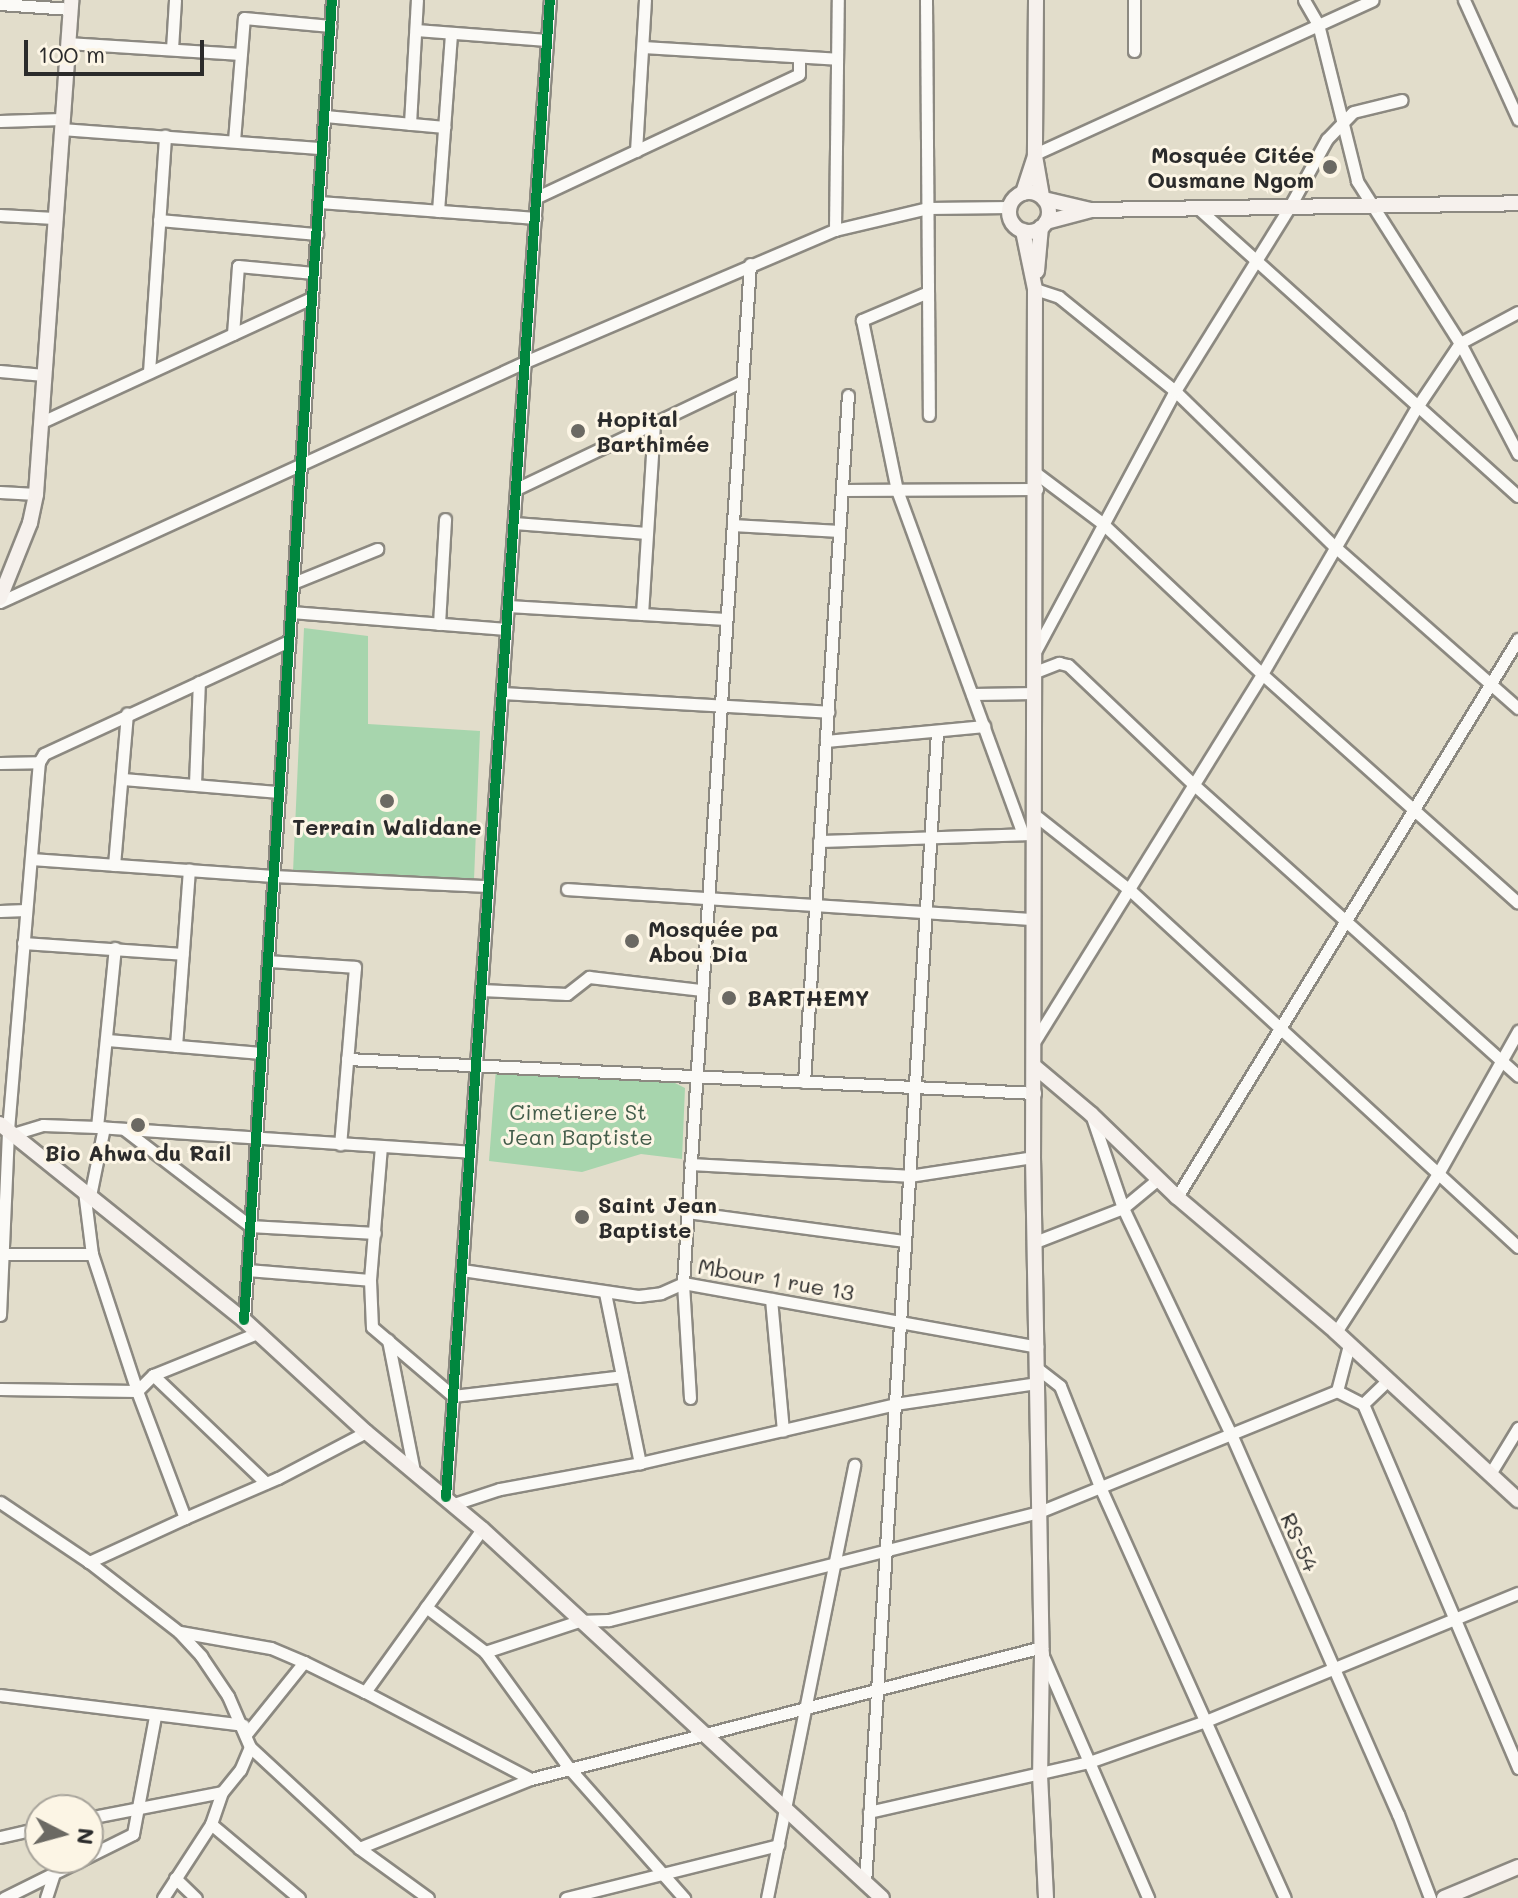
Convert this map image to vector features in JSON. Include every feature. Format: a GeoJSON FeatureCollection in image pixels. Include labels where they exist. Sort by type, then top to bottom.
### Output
{"type":"FeatureCollection","features":[{"type":"Feature","properties":{"kind":"main road"},"geometry":{"type":"LineString","coordinates":[[1036,0],[1035,155],[1043,198],[1049,208],[1035,284],[1035,815],[1029,834],[1036,1039],[1033,1157],[1042,1650],[1040,1775],[1046,1898]]}},
{"type":"Feature","properties":{"kind":"main road"},"geometry":{"type":"LineString","coordinates":[[0,600],[27,533],[36,494],[70,4]]}},
{"type":"Feature","properties":{"kind":"main road"},"geometry":{"type":"LineString","coordinates":[[1035,155],[1023,193],[1010,207],[1011,220],[1023,231],[1035,284]]}},
{"type":"Feature","properties":{"kind":"main road"},"geometry":{"type":"LineString","coordinates":[[1023,193],[1091,210],[1518,203]]}},
{"type":"Feature","properties":{"kind":"main road"},"geometry":{"type":"LineString","coordinates":[[1023,231],[1091,210]]}},
{"type":"Feature","properties":{"kind":"main road"},"geometry":{"type":"LineString","coordinates":[[1034,1066],[1091,1114],[1177,1197],[1336,1332],[1518,1500]]}},
{"type":"Feature","properties":{"kind":"main road"},"geometry":{"type":"LineString","coordinates":[[7,1129],[244,1320],[366,1432],[482,1529],[874,1893]]}},
{"type":"Feature","properties":{"kind":"main road"},"geometry":{"type":"LineString","coordinates":[[1444,1898],[1518,1867]]}},
{"type":"Feature","properties":{"kind":"street"},"geometry":{"type":"LineString","coordinates":[[172,49],[175,0]]}},
{"type":"Feature","properties":{"kind":"street"},"geometry":{"type":"LineString","coordinates":[[244,1320],[332,0]]}},
{"type":"Feature","properties":{"kind":"street"},"geometry":{"type":"LineString","coordinates":[[410,124],[417,0]]}},
{"type":"Feature","properties":{"kind":"street"},"geometry":{"type":"LineString","coordinates":[[550,0],[453,1396],[450,1501],[640,1463],[895,1404],[1037,1383]]}},
{"type":"Feature","properties":{"kind":"street"},"geometry":{"type":"LineString","coordinates":[[636,151],[645,0]]}},
{"type":"Feature","properties":{"kind":"street"},"geometry":{"type":"LineString","coordinates":[[835,230],[838,0]]}},
{"type":"Feature","properties":{"kind":"street"},"geometry":{"type":"LineString","coordinates":[[926,0],[929,415]]}},
{"type":"Feature","properties":{"kind":"street"},"geometry":{"type":"LineString","coordinates":[[1134,0],[1134,51]]}},
{"type":"Feature","properties":{"kind":"street"},"geometry":{"type":"LineString","coordinates":[[1304,0],[1316,20]]}},
{"type":"Feature","properties":{"kind":"street"},"geometry":{"type":"LineString","coordinates":[[1312,0],[1343,118],[1353,172],[1460,343],[1518,454]]}},
{"type":"Feature","properties":{"kind":"street"},"geometry":{"type":"LineString","coordinates":[[1035,155],[1316,20],[1373,0]]}},
{"type":"Feature","properties":{"kind":"street"},"geometry":{"type":"LineString","coordinates":[[1464,0],[1518,119]]}},
{"type":"Feature","properties":{"kind":"street"},"geometry":{"type":"LineString","coordinates":[[0,4],[70,4]]}},
{"type":"Feature","properties":{"kind":"street"},"geometry":{"type":"LineString","coordinates":[[234,141],[244,18],[331,26]]}},
{"type":"Feature","properties":{"kind":"street"},"geometry":{"type":"LineString","coordinates":[[416,30],[547,40]]}},
{"type":"Feature","properties":{"kind":"street"},"geometry":{"type":"LineString","coordinates":[[438,211],[451,33]]}},
{"type":"Feature","properties":{"kind":"street"},"geometry":{"type":"LineString","coordinates":[[67,43],[241,54]]}},
{"type":"Feature","properties":{"kind":"street"},"geometry":{"type":"LineString","coordinates":[[643,47],[837,59]]}},
{"type":"Feature","properties":{"kind":"street"},"geometry":{"type":"LineString","coordinates":[[537,197],[799,74],[799,57]]}},
{"type":"Feature","properties":{"kind":"street"},"geometry":{"type":"LineString","coordinates":[[1036,650],[1175,391],[1289,208],[1327,139],[1343,118],[1366,107],[1402,100]]}},
{"type":"Feature","properties":{"kind":"street"},"geometry":{"type":"LineString","coordinates":[[325,116],[444,127]]}},
{"type":"Feature","properties":{"kind":"street"},"geometry":{"type":"LineString","coordinates":[[0,121],[322,148]]}},
{"type":"Feature","properties":{"kind":"street"},"geometry":{"type":"LineString","coordinates":[[149,372],[165,136]]}},
{"type":"Feature","properties":{"kind":"street"},"geometry":{"type":"LineString","coordinates":[[319,202],[535,218]]}},
{"type":"Feature","properties":{"kind":"street"},"geometry":{"type":"LineString","coordinates":[[0,600],[525,362],[835,230],[928,208],[1010,207]]}},
{"type":"Feature","properties":{"kind":"street"},"geometry":{"type":"LineString","coordinates":[[1199,209],[1254,263],[1518,496]]}},
{"type":"Feature","properties":{"kind":"street"},"geometry":{"type":"LineString","coordinates":[[0,215],[54,218]]}},
{"type":"Feature","properties":{"kind":"street"},"geometry":{"type":"LineString","coordinates":[[159,220],[317,234]]}},
{"type":"Feature","properties":{"kind":"street"},"geometry":{"type":"LineString","coordinates":[[690,1398],[683,1283],[750,264]]}},
{"type":"Feature","properties":{"kind":"street"},"geometry":{"type":"LineString","coordinates":[[233,334],[238,266],[314,273]]}},
{"type":"Feature","properties":{"kind":"street"},"geometry":{"type":"LineString","coordinates":[[1035,284],[1059,297],[1175,391],[1334,546],[1518,708]]}},
{"type":"Feature","properties":{"kind":"street"},"geometry":{"type":"LineString","coordinates":[[819,841],[1029,834],[984,726],[897,490],[862,320],[928,292]]}},
{"type":"Feature","properties":{"kind":"street"},"geometry":{"type":"LineString","coordinates":[[42,422],[312,298]]}},
{"type":"Feature","properties":{"kind":"street"},"geometry":{"type":"LineString","coordinates":[[1036,1039],[1131,891],[1262,674],[1417,407],[1460,343],[1518,312]]}},
{"type":"Feature","properties":{"kind":"street"},"geometry":{"type":"LineString","coordinates":[[0,371],[44,375]]}},
{"type":"Feature","properties":{"kind":"street"},"geometry":{"type":"LineString","coordinates":[[516,489],[742,381]]}},
{"type":"Feature","properties":{"kind":"street"},"geometry":{"type":"LineString","coordinates":[[804,1082],[848,395]]}},
{"type":"Feature","properties":{"kind":"street"},"geometry":{"type":"LineString","coordinates":[[642,614],[654,424]]}},
{"type":"Feature","properties":{"kind":"street"},"geometry":{"type":"LineString","coordinates":[[842,490],[1037,482],[1102,523],[1262,674],[1518,903]]}},
{"type":"Feature","properties":{"kind":"street"},"geometry":{"type":"LineString","coordinates":[[0,492],[36,494]]}},
{"type":"Feature","properties":{"kind":"street"},"geometry":{"type":"LineString","coordinates":[[439,624],[445,519]]}},
{"type":"Feature","properties":{"kind":"street"},"geometry":{"type":"LineString","coordinates":[[514,523],[647,533]]}},
{"type":"Feature","properties":{"kind":"street"},"geometry":{"type":"LineString","coordinates":[[733,525],[839,531]]}},
{"type":"Feature","properties":{"kind":"street"},"geometry":{"type":"LineString","coordinates":[[293,583],[377,549]]}},
{"type":"Feature","properties":{"kind":"street"},"geometry":{"type":"LineString","coordinates":[[508,606],[726,619]]}},
{"type":"Feature","properties":{"kind":"street"},"geometry":{"type":"LineString","coordinates":[[291,612],[506,629]]}},
{"type":"Feature","properties":{"kind":"street"},"geometry":{"type":"LineString","coordinates":[[1177,1197],[1518,639]]}},
{"type":"Feature","properties":{"kind":"street"},"geometry":{"type":"LineString","coordinates":[[0,1315],[7,1129],[39,762],[44,754],[289,641]]}},
{"type":"Feature","properties":{"kind":"street"},"geometry":{"type":"LineString","coordinates":[[1035,672],[1059,663],[1068,665],[1193,784],[1518,1076]]}},
{"type":"Feature","properties":{"kind":"street"},"geometry":{"type":"LineString","coordinates":[[195,784],[199,682]]}},
{"type":"Feature","properties":{"kind":"street"},"geometry":{"type":"LineString","coordinates":[[502,693],[828,712]]}},
{"type":"Feature","properties":{"kind":"street"},"geometry":{"type":"LineString","coordinates":[[972,694],[1035,693]]}},
{"type":"Feature","properties":{"kind":"street"},"geometry":{"type":"LineString","coordinates":[[114,865],[127,714]]}},
{"type":"Feature","properties":{"kind":"street"},"geometry":{"type":"LineString","coordinates":[[826,741],[937,733],[984,726]]}},
{"type":"Feature","properties":{"kind":"street"},"geometry":{"type":"LineString","coordinates":[[874,1893],[869,1812],[937,733]]}},
{"type":"Feature","properties":{"kind":"street"},"geometry":{"type":"LineString","coordinates":[[0,763],[39,762]]}},
{"type":"Feature","properties":{"kind":"street"},"geometry":{"type":"LineString","coordinates":[[123,779],[279,792]]}},
{"type":"Feature","properties":{"kind":"street"},"geometry":{"type":"LineString","coordinates":[[1035,815],[1131,891],[1518,1247]]}},
{"type":"Feature","properties":{"kind":"street"},"geometry":{"type":"LineString","coordinates":[[31,859],[273,876],[488,886]]}},
{"type":"Feature","properties":{"kind":"street"},"geometry":{"type":"LineString","coordinates":[[176,1046],[189,869]]}},
{"type":"Feature","properties":{"kind":"street"},"geometry":{"type":"LineString","coordinates":[[567,889],[1033,919]]}},
{"type":"Feature","properties":{"kind":"street"},"geometry":{"type":"LineString","coordinates":[[0,911],[26,910]]}},
{"type":"Feature","properties":{"kind":"street"},"geometry":{"type":"LineString","coordinates":[[23,943],[183,954]]}},
{"type":"Feature","properties":{"kind":"street"},"geometry":{"type":"LineString","coordinates":[[115,948],[101,1127],[87,1194],[92,1254],[137,1391],[185,1518]]}},
{"type":"Feature","properties":{"kind":"street"},"geometry":{"type":"LineString","coordinates":[[268,961],[355,967],[340,1144]]}},
{"type":"Feature","properties":{"kind":"street"},"geometry":{"type":"LineString","coordinates":[[481,990],[567,994],[589,977],[702,990]]}},
{"type":"Feature","properties":{"kind":"street"},"geometry":{"type":"LineString","coordinates":[[1336,1332],[1439,1172],[1518,1031]]}},
{"type":"Feature","properties":{"kind":"street"},"geometry":{"type":"LineString","coordinates":[[107,1040],[261,1053]]}},
{"type":"Feature","properties":{"kind":"street"},"geometry":{"type":"LineString","coordinates":[[347,1059],[1035,1093]]}},
{"type":"Feature","properties":{"kind":"street","name":"RS-54"},"geometry":{"type":"LineString","coordinates":[[1091,1114],[1123,1208],[1231,1434],[1430,1898]]}},
{"type":"Feature","properties":{"kind":"street"},"geometry":{"type":"LineString","coordinates":[[7,1129],[43,1125],[101,1127],[256,1140],[470,1152]]}},
{"type":"Feature","properties":{"kind":"street"},"geometry":{"type":"LineString","coordinates":[[124,1130],[250,1226],[375,1233]]}},
{"type":"Feature","properties":{"kind":"street"},"geometry":{"type":"LineString","coordinates":[[381,1146],[370,1280],[370,1323],[453,1396],[622,1376]]}},
{"type":"Feature","properties":{"kind":"street"},"geometry":{"type":"LineString","coordinates":[[690,1164],[909,1176],[1033,1157]]}},
{"type":"Feature","properties":{"kind":"street"},"geometry":{"type":"LineString","coordinates":[[1035,1242],[1123,1208],[1158,1179]]}},
{"type":"Feature","properties":{"kind":"street"},"geometry":{"type":"LineString","coordinates":[[687,1212],[905,1241]]}},
{"type":"Feature","properties":{"kind":"street"},"geometry":{"type":"LineString","coordinates":[[4,1254],[92,1254]]}},
{"type":"Feature","properties":{"kind":"street"},"geometry":{"type":"LineString","coordinates":[[247,1270],[370,1280]]}},
{"type":"Feature","properties":{"kind":"street","name":"Mbour 1 rue 13"},"geometry":{"type":"LineString","coordinates":[[462,1270],[638,1296],[661,1293],[683,1283],[1037,1347]]}},
{"type":"Feature","properties":{"kind":"street"},"geometry":{"type":"LineString","coordinates":[[605,1293],[640,1463]]}},
{"type":"Feature","properties":{"kind":"street"},"geometry":{"type":"LineString","coordinates":[[771,1299],[783,1430]]}},
{"type":"Feature","properties":{"kind":"street"},"geometry":{"type":"LineString","coordinates":[[0,1389],[137,1391],[153,1375],[257,1333]]}},
{"type":"Feature","properties":{"kind":"street"},"geometry":{"type":"LineString","coordinates":[[388,1339],[414,1471]]}},
{"type":"Feature","properties":{"kind":"street"},"geometry":{"type":"LineString","coordinates":[[1337,1391],[1349,1345]]}},
{"type":"Feature","properties":{"kind":"street"},"geometry":{"type":"LineString","coordinates":[[1037,1368],[1060,1386],[1101,1489],[1208,1720],[1285,1898]]}},
{"type":"Feature","properties":{"kind":"street"},"geometry":{"type":"LineString","coordinates":[[153,1375],[266,1483]]}},
{"type":"Feature","properties":{"kind":"street"},"geometry":{"type":"LineString","coordinates":[[1363,1404],[1388,1380]]}},
{"type":"Feature","properties":{"kind":"street"},"geometry":{"type":"LineString","coordinates":[[485,1652],[579,1621],[609,1620],[1039,1512],[1337,1391],[1352,1395],[1363,1404],[1518,1768]]}},
{"type":"Feature","properties":{"kind":"street"},"geometry":{"type":"LineString","coordinates":[[1490,1474],[1518,1428]]}},
{"type":"Feature","properties":{"kind":"street"},"geometry":{"type":"LineString","coordinates":[[89,1562],[266,1483],[366,1432]]}},
{"type":"Feature","properties":{"kind":"street"},"geometry":{"type":"LineString","coordinates":[[767,1898],[854,1465]]}},
{"type":"Feature","properties":{"kind":"street"},"geometry":{"type":"LineString","coordinates":[[0,1502],[89,1562],[179,1632],[201,1656],[245,1729],[250,1747],[359,1848],[428,1898]]}},
{"type":"Feature","properties":{"kind":"street"},"geometry":{"type":"LineString","coordinates":[[365,1692],[482,1529]]}},
{"type":"Feature","properties":{"kind":"street"},"geometry":{"type":"LineString","coordinates":[[869,1812],[1089,1762],[1208,1720],[1518,1593]]}},
{"type":"Feature","properties":{"kind":"street"},"geometry":{"type":"LineString","coordinates":[[426,1607],[485,1652],[569,1768],[684,1898]]}},
{"type":"Feature","properties":{"kind":"street"},"geometry":{"type":"LineString","coordinates":[[179,1632],[271,1648],[365,1692],[531,1779]]}},
{"type":"Feature","properties":{"kind":"street"},"geometry":{"type":"LineString","coordinates":[[359,1848],[531,1779],[1042,1650],[1148,1898]]}},
{"type":"Feature","properties":{"kind":"street"},"geometry":{"type":"LineString","coordinates":[[245,1729],[304,1662]]}},
{"type":"Feature","properties":{"kind":"street"},"geometry":{"type":"LineString","coordinates":[[0,1695],[245,1729]]}},
{"type":"Feature","properties":{"kind":"street"},"geometry":{"type":"LineString","coordinates":[[4,1898],[131,1837],[155,1717]]}},
{"type":"Feature","properties":{"kind":"street"},"geometry":{"type":"LineString","coordinates":[[163,1898],[211,1824],[222,1792],[240,1770],[250,1747]]}},
{"type":"Feature","properties":{"kind":"street"},"geometry":{"type":"LineString","coordinates":[[104,1815],[222,1792]]}},
{"type":"Feature","properties":{"kind":"street"},"geometry":{"type":"LineString","coordinates":[[211,1824],[299,1898]]}},
{"type":"Feature","properties":{"kind":"street"},"geometry":{"type":"LineString","coordinates":[[0,1837],[24,1832]]}},
{"type":"Feature","properties":{"kind":"street"},"geometry":{"type":"LineString","coordinates":[[566,1898],[779,1845]]}},
{"type":"Feature","properties":{"kind":"street"},"geometry":{"type":"LineString","coordinates":[[46,1898],[53,1876]]}},
{"type":"Feature","properties":{"kind":"street"},"geometry":{"type":"LineString","coordinates":[[175,1878],[196,1898]]}},
{"type":"Feature","properties":{"kind":"green space","name":"Terrain Walidane"},"geometry":{"type":"Polygon","coordinates":[[[304,628],[368,636],[368,724],[480,731],[474,880],[293,872],[304,628]]]}},
{"type":"Feature","properties":{"kind":"green space","name":"Cimetiere St Jean Baptiste"},"geometry":{"type":"Polygon","coordinates":[[[496,1069],[673,1082],[685,1088],[682,1159],[641,1154],[582,1172],[489,1161],[496,1069]]]}},
{"type":"Feature","properties":{"kind":"cycle path"},"geometry":{"type":"LineString","coordinates":[[244,1320],[332,0]]}},
{"type":"Feature","properties":{"kind":"cycle path"},"geometry":{"type":"LineString","coordinates":[[446,1497],[550,0]]}},
{"type":"Feature","properties":{"kind":"place","name":"Mosquée Citée Ousmane Ngom"},"geometry":{"type":"Point","coordinates":[1330,167]}},
{"type":"Feature","properties":{"kind":"place","name":"Hopital Barthimée"},"geometry":{"type":"Point","coordinates":[578,431]}},
{"type":"Feature","properties":{"kind":"place","name":"Terrain Walidane"},"geometry":{"type":"Point","coordinates":[387,801]}},
{"type":"Feature","properties":{"kind":"place","name":"Mosquée pa Abou Dia"},"geometry":{"type":"Point","coordinates":[632,941]}},
{"type":"Feature","properties":{"kind":"place","name":"BARTHEMY"},"geometry":{"type":"Point","coordinates":[729,998]}},
{"type":"Feature","properties":{"kind":"place","name":"Bio Ahwa du Rail"},"geometry":{"type":"Point","coordinates":[138,1125]}},
{"type":"Feature","properties":{"kind":"place","name":"Saint Jean Baptiste"},"geometry":{"type":"Point","coordinates":[582,1217]}}]}
